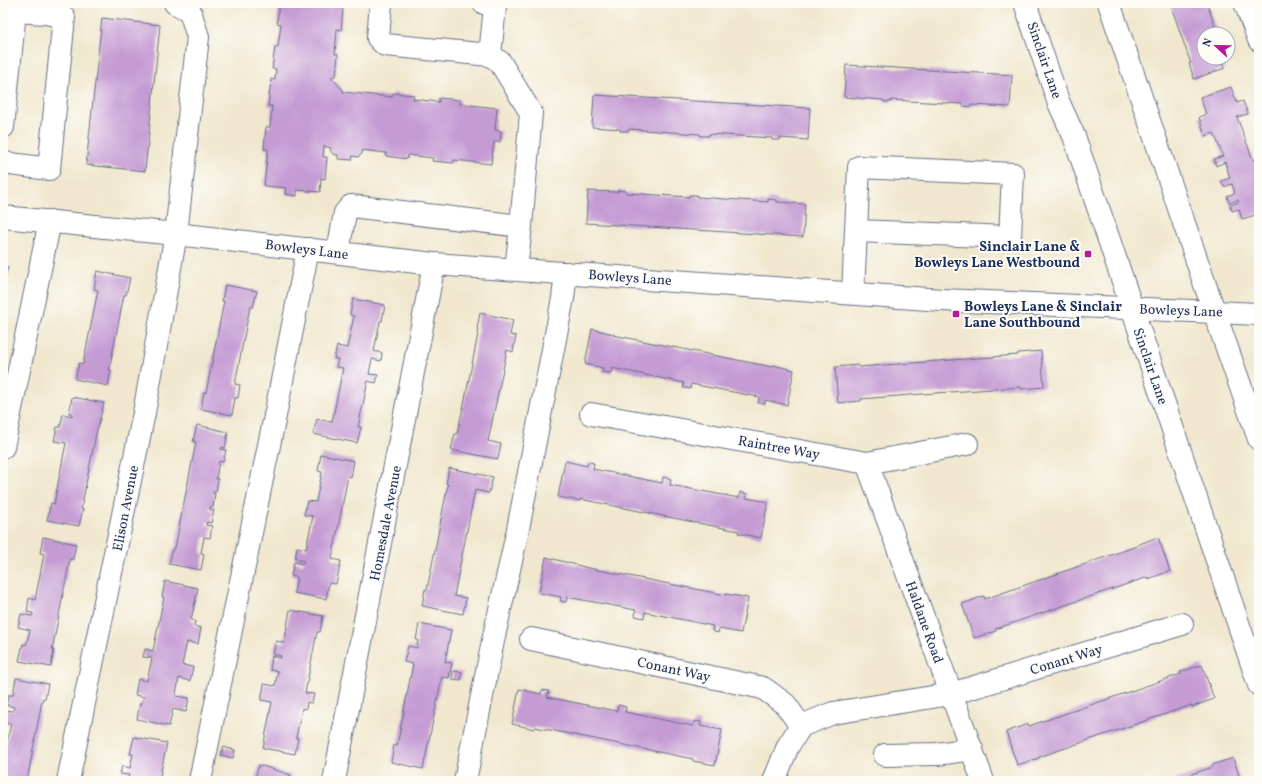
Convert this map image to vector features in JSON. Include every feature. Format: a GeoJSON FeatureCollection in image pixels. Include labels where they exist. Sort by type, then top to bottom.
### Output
{"type":"FeatureCollection","features":[{"type":"Feature","properties":{"kind":"street","name":"Elison Avenue"},"geometry":{"type":"LineString","coordinates":[[68,781],[144,413],[176,234],[198,37],[190,11],[176,3]]}},
{"type":"Feature","properties":{"kind":"street"},"geometry":{"type":"LineString","coordinates":[[381,3],[378,38],[385,45],[490,55],[500,62],[531,113],[516,270]]}},
{"type":"Feature","properties":{"kind":"street"},"geometry":{"type":"LineString","coordinates":[[484,3],[495,7],[490,55]]}},
{"type":"Feature","properties":{"kind":"street","name":"Sinclair Lane"},"geometry":{"type":"LineString","coordinates":[[1025,3],[1058,101],[1074,136],[1259,685]]}},
{"type":"Feature","properties":{"kind":"street"},"geometry":{"type":"LineString","coordinates":[[1108,3],[1259,439]]}},
{"type":"Feature","properties":{"kind":"street"},"geometry":{"type":"LineString","coordinates":[[1245,3],[1259,40]]}},
{"type":"Feature","properties":{"kind":"street"},"geometry":{"type":"LineString","coordinates":[[3,127],[15,12],[46,8],[64,17],[49,169],[3,163]]}},
{"type":"Feature","properties":{"kind":"street"},"geometry":{"type":"LineString","coordinates":[[853,293],[858,167],[1013,174],[1010,237],[856,231]]}},
{"type":"Feature","properties":{"kind":"street"},"geometry":{"type":"LineString","coordinates":[[338,252],[345,213],[351,206],[521,226]]}},
{"type":"Feature","properties":{"kind":"street","name":"Bowleys Lane"},"geometry":{"type":"LineString","coordinates":[[3,217],[176,234],[434,264],[942,300],[1259,314]]}},
{"type":"Feature","properties":{"kind":"street"},"geometry":{"type":"LineString","coordinates":[[3,447],[50,221]]}},
{"type":"Feature","properties":{"kind":"street"},"geometry":{"type":"LineString","coordinates":[[200,781],[308,249]]}},
{"type":"Feature","properties":{"kind":"street","name":"Homesdale Avenue"},"geometry":{"type":"LineString","coordinates":[[334,781],[434,264]]}},
{"type":"Feature","properties":{"kind":"street"},"geometry":{"type":"LineString","coordinates":[[465,781],[494,636],[517,534],[550,356],[563,298],[566,273]]}},
{"type":"Feature","properties":{"kind":"street","name":"Raintree Way"},"geometry":{"type":"LineString","coordinates":[[591,414],[867,463],[967,444]]}},
{"type":"Feature","properties":{"kind":"street","name":"Haldane Road"},"geometry":{"type":"LineString","coordinates":[[867,463],[983,781]]}},
{"type":"Feature","properties":{"kind":"street","name":"Conant Way"},"geometry":{"type":"LineString","coordinates":[[531,639],[763,688],[785,704],[801,726],[833,713],[951,694],[1182,624]]}},
{"type":"Feature","properties":{"kind":"street"},"geometry":{"type":"LineString","coordinates":[[774,781],[788,746],[801,726]]}},
{"type":"Feature","properties":{"kind":"street"},"geometry":{"type":"LineString","coordinates":[[885,755],[937,754],[972,749]]}},
{"type":"Feature","properties":{"kind":"building"},"geometry":{"type":"Polygon","coordinates":[[[279,3],[340,3],[340,8],[343,9],[341,30],[337,29],[335,54],[338,54],[336,76],[332,76],[332,78],[343,90],[343,92],[392,97],[393,93],[414,95],[413,99],[439,102],[439,98],[460,100],[460,104],[497,108],[495,130],[501,131],[500,142],[494,142],[491,164],[454,160],[454,163],[432,161],[433,158],[408,155],[407,159],[386,156],[386,153],[362,150],[362,154],[358,157],[353,156],[352,160],[338,159],[338,155],[333,154],[330,150],[331,148],[324,146],[323,157],[327,157],[325,179],[321,178],[320,192],[297,190],[297,196],[285,194],[286,188],[264,186],[268,149],[264,149],[266,127],[270,127],[272,106],[268,106],[271,79],[275,80],[276,69],[272,69],[275,47],[278,47],[281,24],[277,23],[279,3]]]}},
{"type":"Feature","properties":{"kind":"building"},"geometry":{"type":"Polygon","coordinates":[[[970,3],[970,6],[944,4],[970,3]]]}},
{"type":"Feature","properties":{"kind":"building"},"geometry":{"type":"Polygon","coordinates":[[[1170,3],[1207,3],[1215,26],[1196,26],[1196,66],[1224,66],[1225,68],[1194,79],[1189,63],[1191,63],[1170,3]]]}},
{"type":"Feature","properties":{"kind":"building"},"geometry":{"type":"Polygon","coordinates":[[[102,18],[160,25],[145,171],[86,165],[102,18]]]}},
{"type":"Feature","properties":{"kind":"building"},"geometry":{"type":"Polygon","coordinates":[[[846,65],[1012,75],[1010,107],[971,105],[971,107],[963,106],[963,104],[891,100],[891,102],[884,102],[884,100],[844,97],[846,65]]]}},
{"type":"Feature","properties":{"kind":"building"},"geometry":{"type":"Polygon","coordinates":[[[1231,87],[1237,103],[1243,101],[1248,114],[1237,117],[1253,160],[1256,159],[1259,167],[1259,214],[1242,219],[1239,209],[1232,211],[1230,205],[1239,202],[1238,200],[1229,203],[1227,196],[1235,193],[1232,184],[1224,187],[1221,181],[1230,178],[1225,162],[1216,166],[1214,159],[1223,156],[1214,133],[1205,136],[1199,117],[1206,114],[1200,97],[1231,87]]]}},
{"type":"Feature","properties":{"kind":"building"},"geometry":{"type":"Polygon","coordinates":[[[594,95],[810,108],[808,140],[780,138],[780,140],[772,140],[772,138],[709,134],[709,136],[700,136],[700,134],[629,129],[629,131],[620,131],[620,129],[592,127],[594,95]]]}},
{"type":"Feature","properties":{"kind":"building"},"geometry":{"type":"Polygon","coordinates":[[[618,190],[626,191],[626,193],[689,197],[689,195],[697,195],[697,197],[768,202],[768,199],[777,200],[777,202],[805,204],[803,237],[586,223],[588,191],[618,192],[618,190]]]}},
{"type":"Feature","properties":{"kind":"building"},"geometry":{"type":"Polygon","coordinates":[[[3,266],[8,267],[4,282],[3,281],[3,266]]]}},
{"type":"Feature","properties":{"kind":"building"},"geometry":{"type":"Polygon","coordinates":[[[97,271],[130,278],[126,295],[124,295],[109,370],[111,370],[108,386],[75,379],[79,363],[83,364],[86,350],[98,290],[94,289],[97,271]]]}},
{"type":"Feature","properties":{"kind":"building"},"geometry":{"type":"Polygon","coordinates":[[[225,285],[257,291],[253,307],[250,307],[235,384],[240,385],[238,398],[235,398],[232,415],[201,409],[204,392],[206,393],[224,301],[222,301],[225,285]]]}},
{"type":"Feature","properties":{"kind":"building"},"geometry":{"type":"Polygon","coordinates":[[[353,299],[385,305],[374,351],[382,353],[381,361],[372,359],[369,374],[378,375],[376,383],[368,381],[358,427],[361,427],[357,443],[313,434],[317,419],[332,422],[343,368],[336,367],[338,359],[334,359],[337,346],[347,348],[354,316],[350,315],[353,299]]]}},
{"type":"Feature","properties":{"kind":"building"},"geometry":{"type":"Polygon","coordinates":[[[480,313],[513,320],[510,335],[516,336],[513,352],[507,350],[488,441],[501,444],[498,459],[451,450],[455,434],[457,434],[464,404],[479,329],[477,328],[480,313]]]}},
{"type":"Feature","properties":{"kind":"building"},"geometry":{"type":"Polygon","coordinates":[[[592,329],[614,334],[613,335],[772,367],[773,365],[794,370],[787,405],[765,400],[765,404],[758,403],[759,397],[691,384],[690,389],[683,388],[684,383],[612,368],[611,373],[602,372],[603,368],[585,364],[592,329]]]}},
{"type":"Feature","properties":{"kind":"building"},"geometry":{"type":"Polygon","coordinates":[[[1041,351],[1044,387],[1021,389],[1021,387],[922,394],[861,399],[861,401],[838,403],[835,367],[858,365],[858,367],[1018,355],[1018,353],[1041,351]]]}},
{"type":"Feature","properties":{"kind":"building"},"geometry":{"type":"Polygon","coordinates":[[[72,397],[104,403],[96,434],[79,526],[47,520],[51,503],[54,504],[66,443],[54,441],[57,427],[60,427],[63,414],[72,416],[72,414],[69,413],[72,397]]]}},
{"type":"Feature","properties":{"kind":"building"},"geometry":{"type":"Polygon","coordinates":[[[197,425],[228,432],[225,448],[222,447],[221,449],[226,450],[223,462],[219,461],[216,479],[218,479],[216,492],[213,492],[213,494],[215,494],[213,507],[210,507],[210,510],[214,510],[211,523],[207,522],[206,525],[212,526],[210,538],[204,537],[201,553],[204,554],[201,570],[169,564],[173,548],[175,548],[196,442],[193,442],[197,425]]]}},
{"type":"Feature","properties":{"kind":"building"},"geometry":{"type":"Polygon","coordinates":[[[321,454],[354,461],[351,477],[348,476],[332,559],[341,561],[336,584],[329,583],[326,599],[294,593],[297,577],[291,576],[294,562],[303,564],[304,561],[295,559],[297,547],[306,549],[313,516],[304,515],[307,501],[316,502],[322,472],[318,471],[321,454]]]}},
{"type":"Feature","properties":{"kind":"building"},"geometry":{"type":"Polygon","coordinates":[[[565,461],[587,466],[588,462],[594,463],[593,469],[662,483],[663,477],[668,478],[671,479],[670,485],[739,498],[740,492],[747,494],[746,498],[768,502],[761,538],[738,533],[739,531],[580,499],[580,501],[558,497],[565,461]]]}},
{"type":"Feature","properties":{"kind":"building"},"geometry":{"type":"Polygon","coordinates":[[[449,468],[493,477],[489,493],[475,490],[454,596],[466,598],[463,614],[422,606],[425,589],[427,590],[448,484],[446,484],[449,468]]]}},
{"type":"Feature","properties":{"kind":"building"},"geometry":{"type":"Polygon","coordinates":[[[43,537],[76,544],[73,559],[70,559],[52,650],[54,650],[51,667],[19,661],[23,644],[26,645],[30,630],[18,627],[21,614],[33,615],[33,613],[27,612],[29,598],[35,600],[44,554],[40,553],[43,537]]]}},
{"type":"Feature","properties":{"kind":"building"},"geometry":{"type":"Polygon","coordinates":[[[1158,537],[1170,571],[1148,579],[1148,577],[995,629],[996,631],[974,638],[962,604],[984,596],[985,599],[1137,546],[1158,537]]]}},
{"type":"Feature","properties":{"kind":"building"},"geometry":{"type":"Polygon","coordinates":[[[546,557],[588,568],[748,598],[741,633],[719,629],[718,633],[712,631],[713,626],[645,612],[644,618],[635,616],[636,610],[567,597],[566,602],[560,601],[561,597],[539,593],[546,557]]]}},
{"type":"Feature","properties":{"kind":"building"},"geometry":{"type":"Polygon","coordinates":[[[165,581],[198,588],[191,620],[195,621],[194,626],[201,628],[198,644],[187,642],[182,665],[193,667],[190,681],[179,678],[176,694],[176,696],[189,698],[186,712],[173,709],[169,726],[137,719],[140,703],[142,703],[144,697],[135,695],[138,679],[147,681],[152,658],[143,657],[145,649],[153,651],[164,597],[162,597],[165,581]]]}},
{"type":"Feature","properties":{"kind":"building"},"geometry":{"type":"Polygon","coordinates":[[[290,610],[323,616],[320,632],[317,632],[305,693],[314,694],[312,703],[307,702],[306,709],[302,708],[296,738],[298,738],[295,754],[263,748],[272,702],[261,700],[264,684],[275,686],[278,671],[270,670],[272,656],[281,658],[281,656],[273,654],[276,641],[284,643],[290,610]]]}},
{"type":"Feature","properties":{"kind":"building"},"geometry":{"type":"Polygon","coordinates":[[[419,624],[451,630],[445,662],[452,663],[449,678],[442,677],[423,769],[391,762],[394,745],[397,746],[413,664],[404,662],[408,646],[417,648],[418,640],[416,640],[419,624]]]}},
{"type":"Feature","properties":{"kind":"building"},"geometry":{"type":"Polygon","coordinates":[[[1202,665],[1214,699],[1192,707],[1192,705],[1017,765],[1006,732],[1028,724],[1029,726],[1181,674],[1180,672],[1202,665]]]}},
{"type":"Feature","properties":{"kind":"building"},"geometry":{"type":"Polygon","coordinates":[[[453,671],[462,672],[461,680],[452,679],[453,671]]]}},
{"type":"Feature","properties":{"kind":"building"},"geometry":{"type":"Polygon","coordinates":[[[16,678],[48,684],[45,699],[43,698],[42,701],[27,781],[3,781],[3,755],[11,724],[3,723],[3,710],[13,711],[14,707],[6,705],[8,695],[13,695],[16,678]]]}},
{"type":"Feature","properties":{"kind":"building"},"geometry":{"type":"Polygon","coordinates":[[[519,689],[541,694],[542,690],[549,691],[547,697],[617,711],[618,705],[626,707],[625,712],[693,726],[694,721],[701,722],[700,726],[722,730],[715,765],[693,761],[693,759],[595,739],[512,724],[519,689]]]}},
{"type":"Feature","properties":{"kind":"building"},"geometry":{"type":"Polygon","coordinates":[[[134,737],[167,743],[159,781],[127,781],[129,775],[120,774],[122,766],[130,768],[133,754],[130,754],[134,737]]]}},
{"type":"Feature","properties":{"kind":"building"},"geometry":{"type":"Polygon","coordinates":[[[223,747],[235,750],[233,758],[221,755],[223,747]]]}},
{"type":"Feature","properties":{"kind":"building"},"geometry":{"type":"Polygon","coordinates":[[[1233,758],[1241,781],[1171,781],[1213,767],[1212,765],[1233,758]]]}},
{"type":"Feature","properties":{"kind":"building"},"geometry":{"type":"Polygon","coordinates":[[[259,765],[291,775],[289,781],[254,781],[259,765]]]}},
{"type":"Feature","properties":{"kind":"place","name":"Sinclair Lane & Bowleys Lane Westbound"},"geometry":{"type":"Point","coordinates":[1088,254]}},
{"type":"Feature","properties":{"kind":"place","name":"Bowleys Lane & Sinclair Lane Southbound"},"geometry":{"type":"Point","coordinates":[956,314]}}]}
